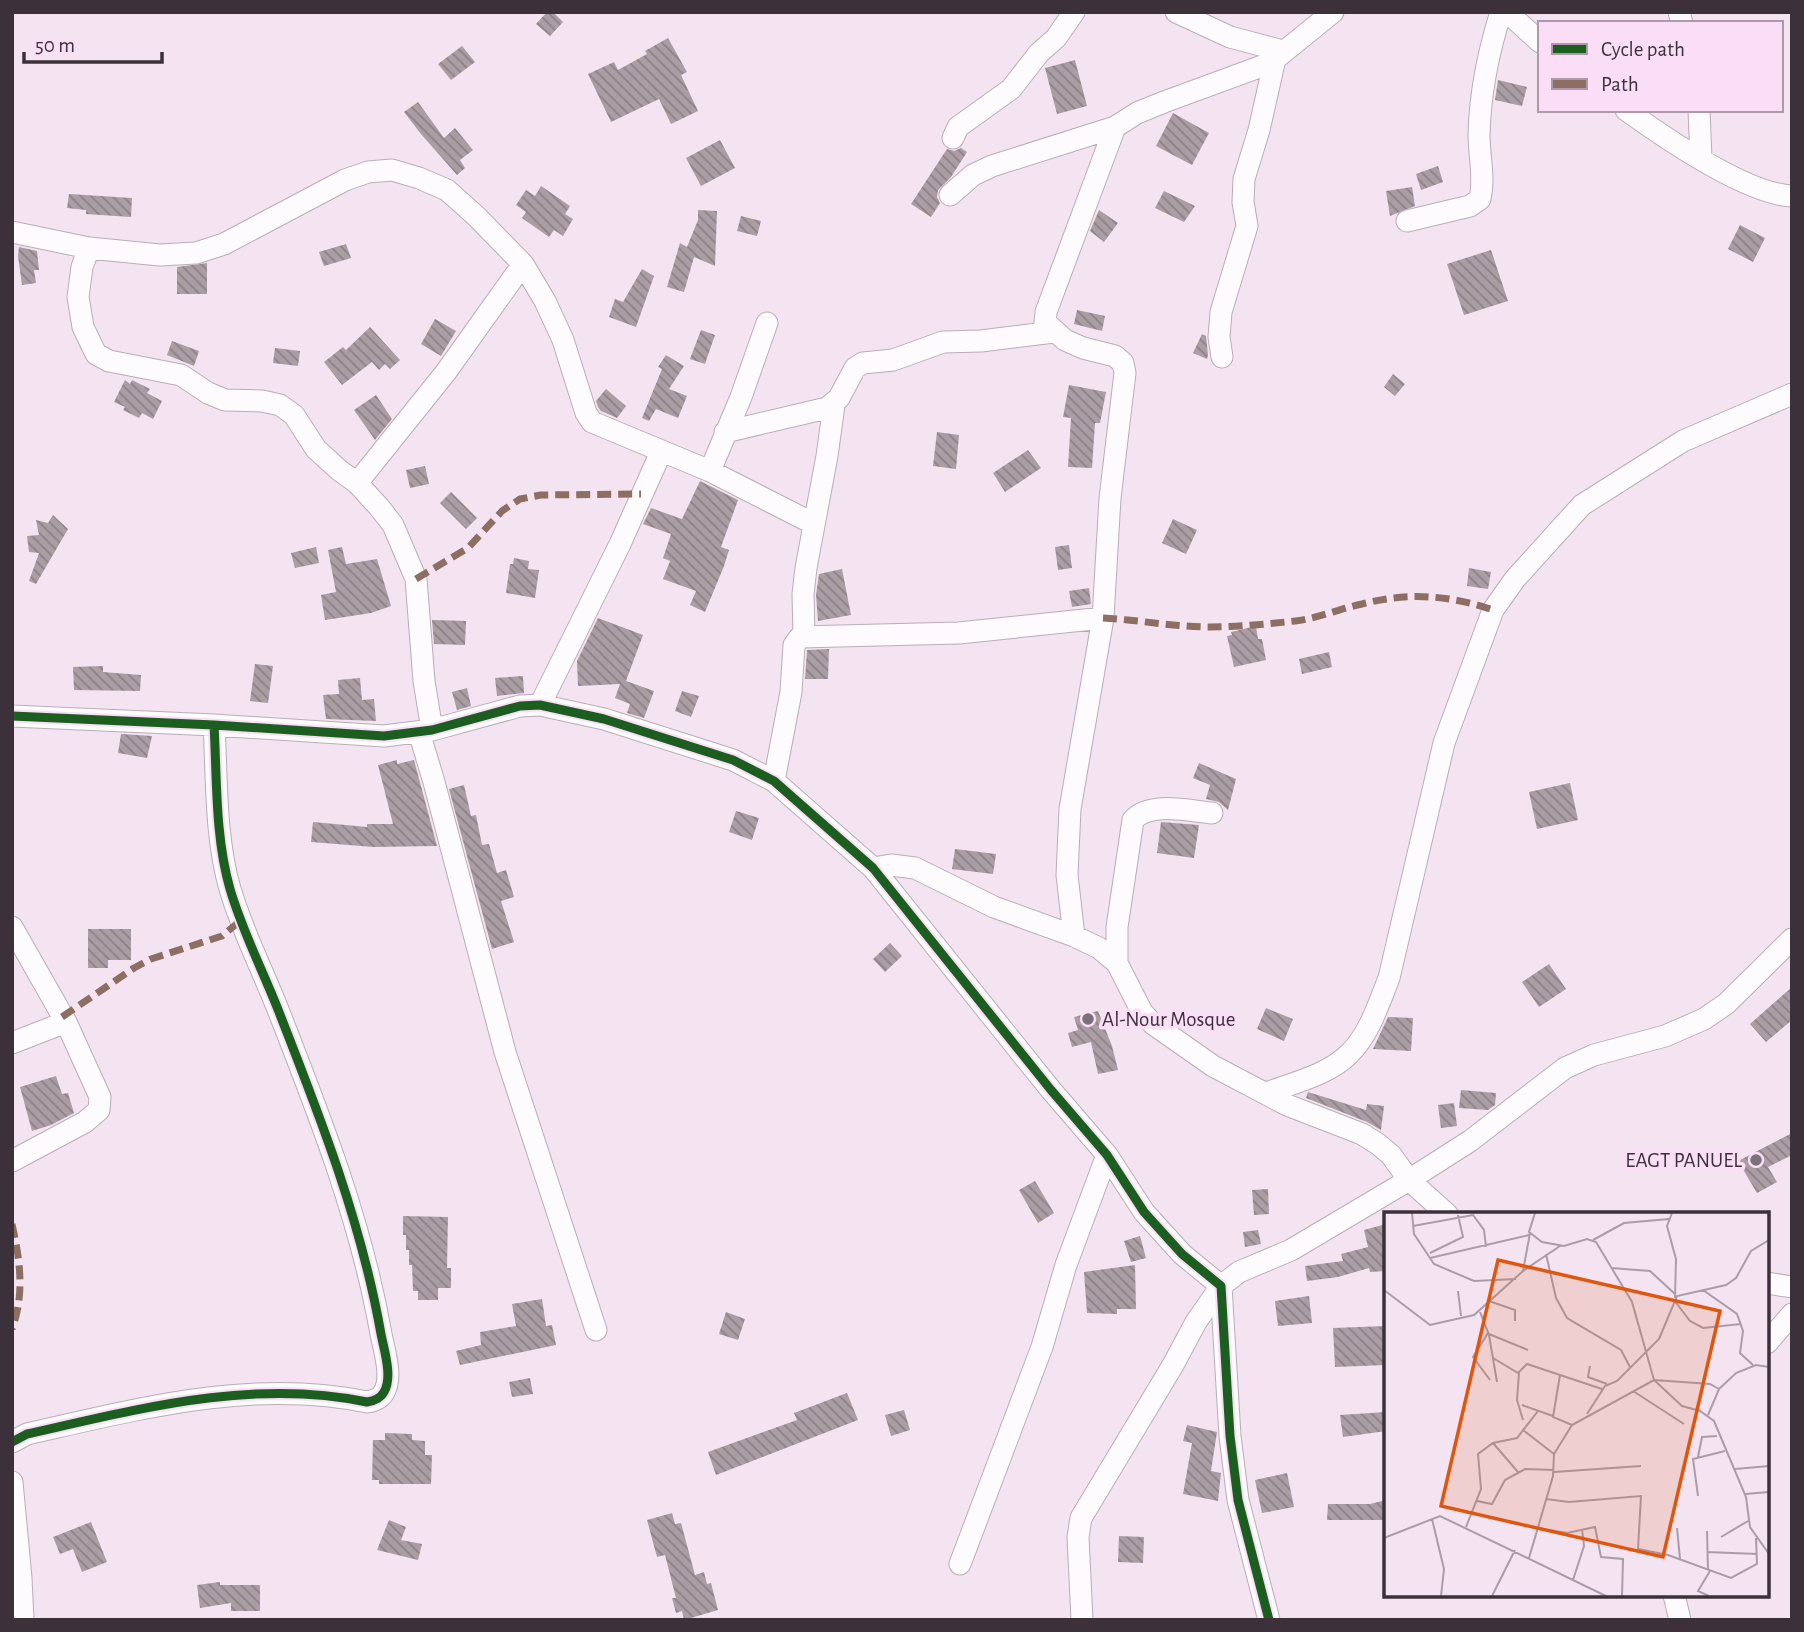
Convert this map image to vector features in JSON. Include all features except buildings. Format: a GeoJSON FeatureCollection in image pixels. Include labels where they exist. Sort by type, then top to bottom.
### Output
{"type":"FeatureCollection","features":[{"type":"Feature","properties":{"kind":"street"},"geometry":{"type":"LineString","coordinates":[[953,138],[958,127],[1011,89],[1039,53],[1056,38],[1074,12]]}},
{"type":"Feature","properties":{"kind":"street"},"geometry":{"type":"LineString","coordinates":[[1176,12],[1230,37],[1279,55]]}},
{"type":"Feature","properties":{"kind":"street"},"geometry":{"type":"LineString","coordinates":[[950,195],[974,175],[992,166],[1115,127],[1137,113],[1279,55],[1333,12]]}},
{"type":"Feature","properties":{"kind":"street"},"geometry":{"type":"LineString","coordinates":[[1407,221],[1470,206],[1480,199],[1483,188],[1479,138],[1481,97],[1491,42],[1501,12]]}},
{"type":"Feature","properties":{"kind":"street"},"geometry":{"type":"LineString","coordinates":[[1507,12],[1538,40]]}},
{"type":"Feature","properties":{"kind":"street"},"geometry":{"type":"LineString","coordinates":[[1222,357],[1219,337],[1221,312],[1247,226],[1243,202],[1244,179],[1279,55]]}},
{"type":"Feature","properties":{"kind":"street"},"geometry":{"type":"LineString","coordinates":[[1629,112],[1660,135],[1765,192],[1792,214]]}},
{"type":"Feature","properties":{"kind":"street"},"geometry":{"type":"LineString","coordinates":[[1699,112],[1701,159]]}},
{"type":"Feature","properties":{"kind":"street"},"geometry":{"type":"LineString","coordinates":[[1074,936],[1067,875],[1070,808],[1103,618],[1110,498],[1125,373],[1121,360],[1115,356],[1083,348],[1054,332],[1045,322],[1046,312],[1115,127]]}},
{"type":"Feature","properties":{"kind":"street"},"geometry":{"type":"LineString","coordinates":[[12,232],[89,248],[160,254],[196,253],[224,244],[345,180],[368,172],[392,170],[419,178],[447,190],[523,264],[545,301],[563,340],[588,418],[604,429],[710,471],[814,524]]}},
{"type":"Feature","properties":{"kind":"street"},"geometry":{"type":"LineString","coordinates":[[1765,192],[1792,196]]}},
{"type":"Feature","properties":{"kind":"street"},"geometry":{"type":"LineString","coordinates":[[89,248],[82,267],[78,297],[83,327],[96,354],[109,361],[181,375],[208,394],[225,400],[262,401],[281,405],[294,415],[316,449],[357,483],[393,525],[416,579],[426,731],[434,782],[505,1052],[596,1330]]}},
{"type":"Feature","properties":{"kind":"street"},"geometry":{"type":"LineString","coordinates":[[357,483],[446,372],[523,264]]}},
{"type":"Feature","properties":{"kind":"street"},"geometry":{"type":"LineString","coordinates":[[710,471],[741,397],[767,323]]}},
{"type":"Feature","properties":{"kind":"street"},"geometry":{"type":"LineString","coordinates":[[804,636],[803,594],[834,405],[855,368],[863,363],[893,360],[943,342],[992,340],[1054,332]]}},
{"type":"Feature","properties":{"kind":"street"},"geometry":{"type":"LineString","coordinates":[[1266,1093],[1338,1064],[1361,1040],[1378,1005],[1389,978],[1444,743],[1493,610],[1515,579],[1582,505],[1683,441],[1792,394]]}},
{"type":"Feature","properties":{"kind":"street"},"geometry":{"type":"LineString","coordinates":[[725,432],[834,405]]}},
{"type":"Feature","properties":{"kind":"street"},"geometry":{"type":"LineString","coordinates":[[540,705],[620,544],[661,452]]}},
{"type":"Feature","properties":{"kind":"street"},"geometry":{"type":"LineString","coordinates":[[774,781],[791,692],[794,645],[797,638],[959,633],[1103,618]]}},
{"type":"Feature","properties":{"kind":"street"},"geometry":{"type":"LineString","coordinates":[[12,716],[384,736],[426,731],[520,706],[540,705],[604,719],[733,760],[774,781],[873,868],[1051,1090],[1107,1155],[1144,1212],[1182,1254],[1221,1286],[1230,1436],[1238,1500],[1269,1620]]}},
{"type":"Feature","properties":{"kind":"street"},"geometry":{"type":"LineString","coordinates":[[12,1442],[27,1434],[198,1398],[312,1394],[367,1402],[376,1400],[384,1392],[387,1378],[377,1308],[354,1213],[273,996],[240,921],[229,885],[220,832],[214,725]]}},
{"type":"Feature","properties":{"kind":"street"},"geometry":{"type":"LineString","coordinates":[[1117,963],[1117,927],[1133,820],[1140,812],[1153,809],[1212,813]]}},
{"type":"Feature","properties":{"kind":"street"},"geometry":{"type":"LineString","coordinates":[[873,868],[891,865],[915,868],[994,907],[1099,948],[1117,963],[1142,1012],[1153,1024],[1213,1066],[1287,1105],[1351,1130],[1377,1144],[1391,1155],[1409,1180],[1445,1212]]}},
{"type":"Feature","properties":{"kind":"street"},"geometry":{"type":"LineString","coordinates":[[12,927],[66,1022],[100,1097],[99,1110],[85,1122],[12,1161]]}},
{"type":"Feature","properties":{"kind":"street"},"geometry":{"type":"LineString","coordinates":[[1082,1620],[1078,1537],[1081,1518],[1196,1322],[1221,1286],[1239,1272],[1291,1250],[1409,1180],[1470,1141],[1565,1068],[1594,1055],[1665,1036],[1704,1019],[1726,1004],[1792,939]]}},
{"type":"Feature","properties":{"kind":"street"},"geometry":{"type":"LineString","coordinates":[[12,1043],[66,1022]]}},
{"type":"Feature","properties":{"kind":"street"},"geometry":{"type":"LineString","coordinates":[[960,1564],[1042,1347],[1066,1265],[1107,1155]]}},
{"type":"Feature","properties":{"kind":"street"},"geometry":{"type":"LineString","coordinates":[[1769,1283],[1792,1287]]}},
{"type":"Feature","properties":{"kind":"street"},"geometry":{"type":"LineString","coordinates":[[1769,1341],[1792,1314]]}},
{"type":"Feature","properties":{"kind":"street"},"geometry":{"type":"LineString","coordinates":[[12,1482],[22,1578],[23,1620]]}},
{"type":"Feature","properties":{"kind":"street"},"geometry":{"type":"LineString","coordinates":[[1674,1597],[1680,1620]]}},
{"type":"Feature","properties":{"kind":"marked path"},"geometry":{"type":"LineString","coordinates":[[416,579],[468,548],[502,511],[520,499],[541,495],[641,494]]}},
{"type":"Feature","properties":{"kind":"marked path"},"geometry":{"type":"LineString","coordinates":[[1103,618],[1197,627],[1242,626],[1304,620],[1379,600],[1412,597],[1444,598],[1493,610]]}},
{"type":"Feature","properties":{"kind":"marked path"},"geometry":{"type":"LineString","coordinates":[[62,1017],[134,968],[151,959],[222,936],[240,921]]}},
{"type":"Feature","properties":{"kind":"marked path"},"geometry":{"type":"LineString","coordinates":[[12,1224],[20,1277],[19,1303],[12,1329]]}},
{"type":"Feature","properties":{"kind":"cycle path"},"geometry":{"type":"LineString","coordinates":[[12,716],[384,736],[432,730],[520,706],[540,705],[604,719],[733,760],[774,781],[873,868],[1051,1090],[1107,1155],[1144,1212],[1182,1254],[1221,1286],[1230,1436],[1238,1500],[1269,1620]]}},
{"type":"Feature","properties":{"kind":"cycle path"},"geometry":{"type":"LineString","coordinates":[[12,1442],[27,1434],[196,1400],[281,1393],[324,1395],[367,1402],[381,1396],[387,1386],[386,1355],[373,1292],[350,1209],[308,1087],[230,889],[219,828],[214,725]]}},
{"type":"Feature","properties":{"kind":"place","name":"Al-Nour Mosque"},"geometry":{"type":"Point","coordinates":[1088,1019]}},
{"type":"Feature","properties":{"kind":"place","name":"EAGT PANUEL"},"geometry":{"type":"Point","coordinates":[1756,1160]}}]}
